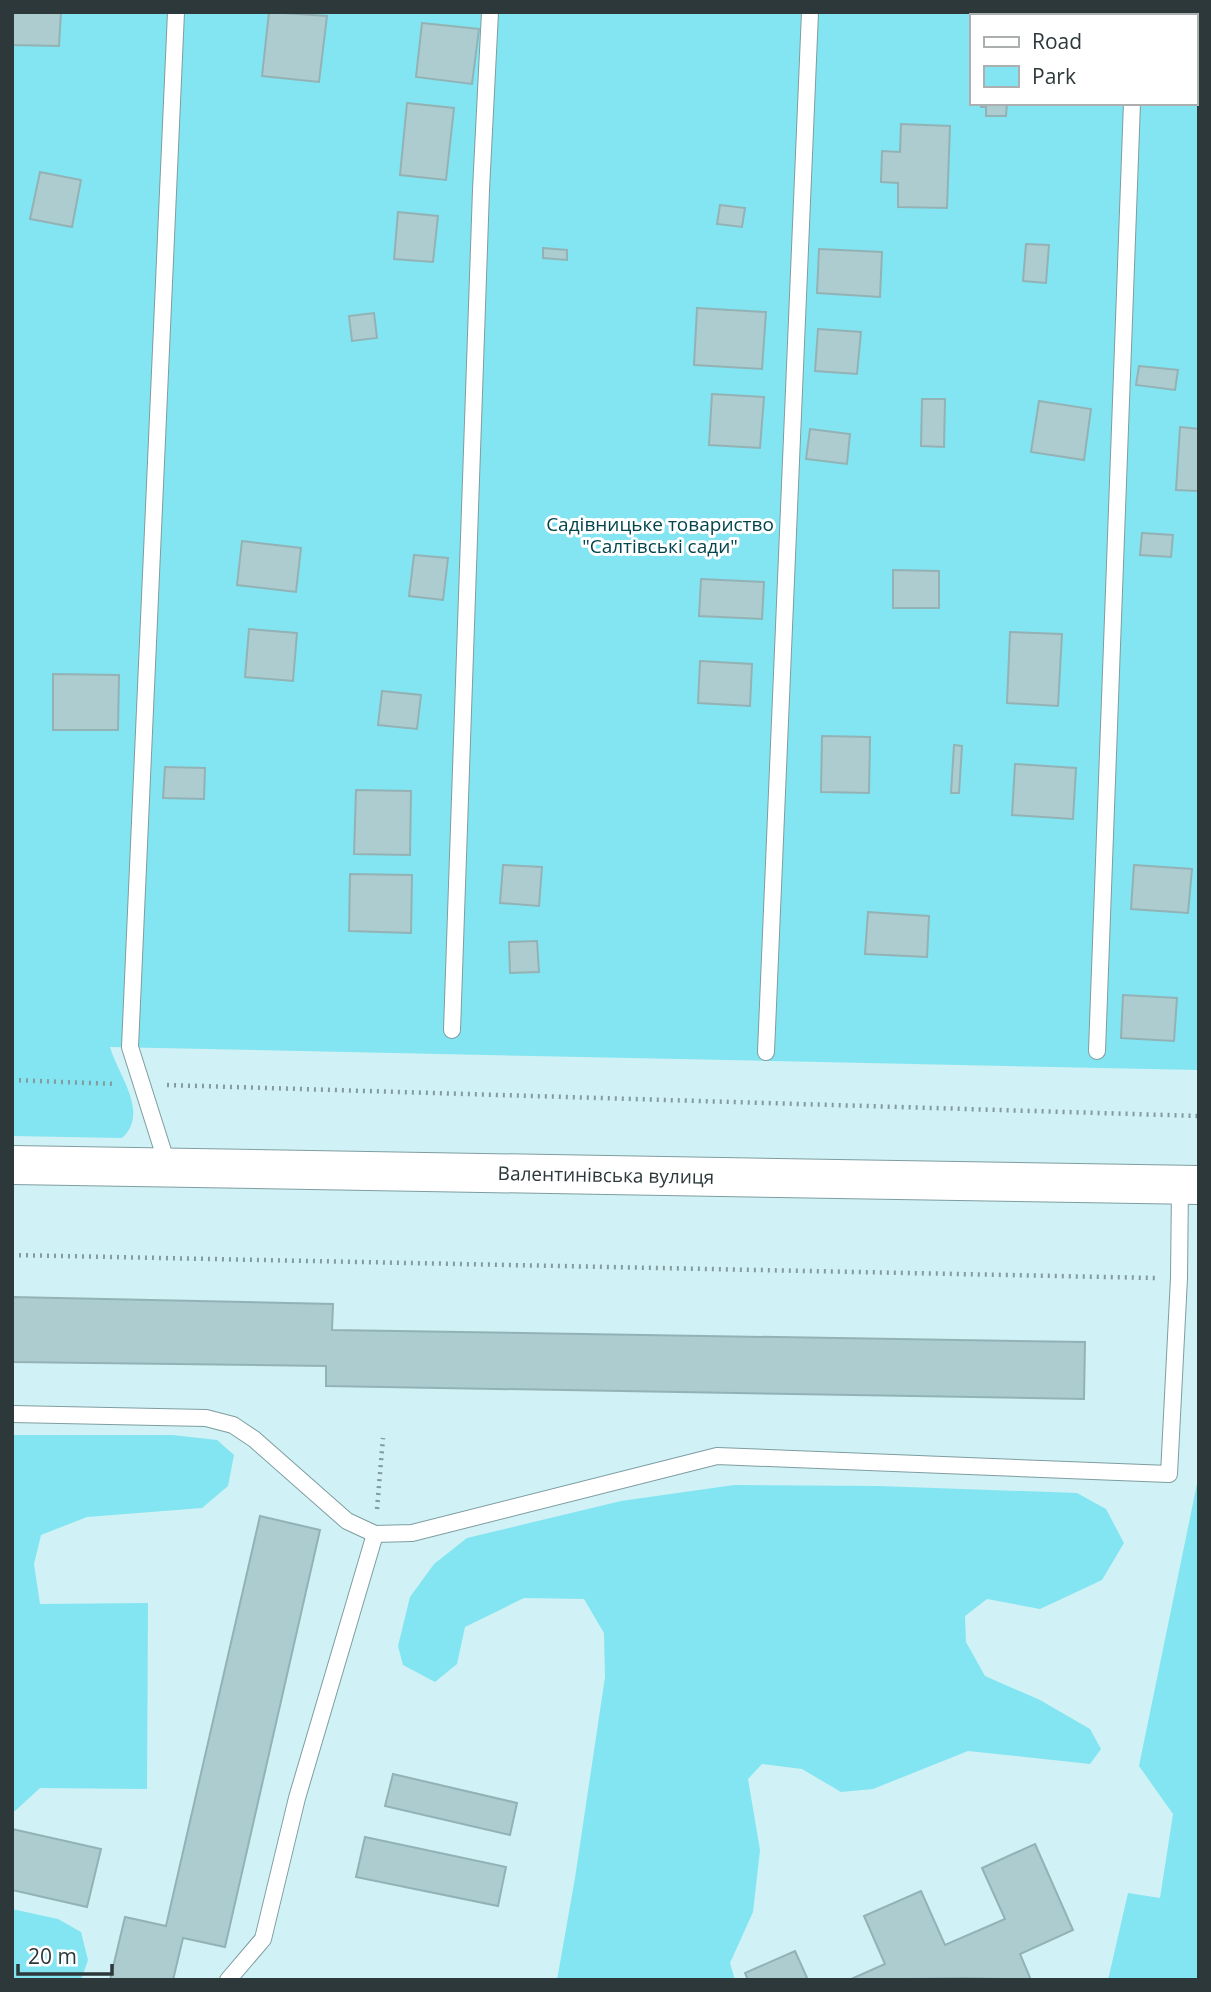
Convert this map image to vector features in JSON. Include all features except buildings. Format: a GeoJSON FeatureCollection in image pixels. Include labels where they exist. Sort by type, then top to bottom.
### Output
{"type":"FeatureCollection","features":[{"type":"Feature","properties":{"kind":"street","name":"Валентинівська вулиця"},"geometry":{"type":"LineString","coordinates":[[12,1165],[1189,1185]]}},
{"type":"Feature","properties":{"kind":"lane"},"geometry":{"type":"LineString","coordinates":[[168,1167],[130,1047],[176,12]]}},
{"type":"Feature","properties":{"kind":"lane"},"geometry":{"type":"LineString","coordinates":[[452,1030],[480,218],[490,12]]}},
{"type":"Feature","properties":{"kind":"lane"},"geometry":{"type":"LineString","coordinates":[[766,1052],[810,12]]}},
{"type":"Feature","properties":{"kind":"lane"},"geometry":{"type":"LineString","coordinates":[[1097,1051],[1132,105]]}},
{"type":"Feature","properties":{"kind":"lane"},"geometry":{"type":"LineString","coordinates":[[12,1414],[206,1418],[233,1425],[254,1439],[347,1521],[375,1534],[412,1533],[717,1456],[1168,1475],[1179,1278],[1189,1185]]}},
{"type":"Feature","properties":{"kind":"lane"},"geometry":{"type":"LineString","coordinates":[[228,1980],[263,1939],[297,1798],[375,1534]]}},
{"type":"Feature","properties":{"kind":"path"},"geometry":{"type":"LineString","coordinates":[[12,1080],[1199,1116]]}},
{"type":"Feature","properties":{"kind":"path"},"geometry":{"type":"LineString","coordinates":[[12,1255],[1179,1278]]}},
{"type":"Feature","properties":{"kind":"path"},"geometry":{"type":"LineString","coordinates":[[380,1478],[383,1437]]}},
{"type":"Feature","properties":{"kind":"green space","name":"Садівницьке товариство \"Салтівські сади\""},"geometry":{"type":"Polygon","coordinates":[[[12,12],[1199,12],[1199,1070],[110,1047],[133,1106],[130,1128],[122,1138],[12,1136],[12,12]]]}},
{"type":"Feature","properties":{"kind":"green space"},"geometry":{"type":"Polygon","coordinates":[[[12,1435],[172,1435],[217,1440],[234,1455],[228,1486],[202,1508],[87,1517],[41,1535],[34,1564],[40,1604],[148,1603],[147,1789],[40,1788],[12,1811],[12,1435]]]}},
{"type":"Feature","properties":{"kind":"green space"},"geometry":{"type":"Polygon","coordinates":[[[1199,1474],[1199,1977],[1198,1980],[1108,1980],[1128,1893],[1160,1898],[1173,1814],[1139,1766],[1199,1474]]]}},
{"type":"Feature","properties":{"kind":"green space"},"geometry":{"type":"Polygon","coordinates":[[[734,1485],[878,1486],[1077,1493],[1106,1509],[1124,1543],[1102,1580],[1040,1609],[987,1599],[965,1616],[966,1642],[985,1676],[1040,1700],[1090,1729],[1101,1749],[1090,1764],[968,1751],[873,1789],[841,1792],[802,1769],[762,1764],[748,1779],[760,1850],[753,1912],[730,1963],[735,1980],[557,1980],[605,1677],[604,1633],[584,1599],[524,1598],[465,1627],[457,1664],[435,1682],[403,1665],[398,1646],[410,1597],[434,1564],[467,1538],[621,1501],[734,1485]]]}},
{"type":"Feature","properties":{"kind":"green space"},"geometry":{"type":"Polygon","coordinates":[[[12,1909],[58,1919],[81,1932],[88,1960],[81,1980],[12,1980],[12,1909]]]}}]}
